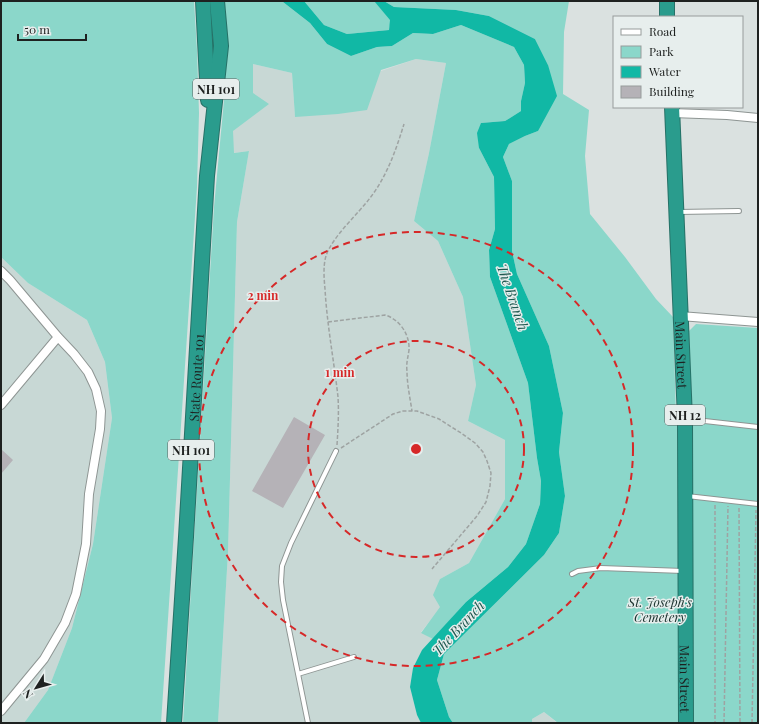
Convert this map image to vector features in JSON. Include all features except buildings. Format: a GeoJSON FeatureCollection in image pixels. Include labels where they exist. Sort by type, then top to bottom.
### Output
{"type":"FeatureCollection","features":[{"type":"Feature","properties":{"kind":"highway","name":"State Route 101"},"geometry":{"type":"LineString","coordinates":[[174,723],[187,529],[207,176],[208,88],[203,1]]}},
{"type":"Feature","properties":{"kind":"highway","name":"State Route 101"},"geometry":{"type":"LineString","coordinates":[[207,176],[221,46],[217,1]]}},
{"type":"Feature","properties":{"kind":"highway"},"geometry":{"type":"LineString","coordinates":[[667,1],[668,16]]}},
{"type":"Feature","properties":{"kind":"highway","name":"Main Street"},"geometry":{"type":"LineString","coordinates":[[672,110],[685,419],[686,723]]}},
{"type":"Feature","properties":{"kind":"street"},"geometry":{"type":"LineString","coordinates":[[672,110],[758,118]]}},
{"type":"Feature","properties":{"kind":"street"},"geometry":{"type":"LineString","coordinates":[[1,271],[88,372],[96,389],[101,411],[100,429],[89,494],[86,544],[76,594],[65,623],[44,659],[1,711]]}},
{"type":"Feature","properties":{"kind":"street"},"geometry":{"type":"LineString","coordinates":[[680,316],[758,322]]}},
{"type":"Feature","properties":{"kind":"street"},"geometry":{"type":"LineString","coordinates":[[1,405],[58,337]]}},
{"type":"Feature","properties":{"kind":"lane"},"geometry":{"type":"LineString","coordinates":[[676,212],[739,211]]}},
{"type":"Feature","properties":{"kind":"lane"},"geometry":{"type":"LineString","coordinates":[[685,419],[758,428]]}},
{"type":"Feature","properties":{"kind":"lane"},"geometry":{"type":"LineString","coordinates":[[308,723],[283,600],[281,582],[282,566],[291,544],[336,451]]}},
{"type":"Feature","properties":{"kind":"lane"},"geometry":{"type":"LineString","coordinates":[[685,496],[757,504]]}},
{"type":"Feature","properties":{"kind":"lane"},"geometry":{"type":"LineString","coordinates":[[572,574],[578,571],[601,568],[685,571]]}},
{"type":"Feature","properties":{"kind":"lane"},"geometry":{"type":"LineString","coordinates":[[298,674],[354,657]]}},
{"type":"Feature","properties":{"kind":"path"},"geometry":{"type":"LineString","coordinates":[[336,451],[338,398],[326,302],[324,269],[326,255],[335,240],[371,197],[383,179],[404,124]]}},
{"type":"Feature","properties":{"kind":"path"},"geometry":{"type":"LineString","coordinates":[[328,322],[385,315],[392,317],[398,322],[407,336],[409,349],[407,373],[412,411]]}},
{"type":"Feature","properties":{"kind":"path"},"geometry":{"type":"LineString","coordinates":[[336,451],[393,414],[403,411],[417,411],[439,419],[475,442],[483,452],[491,473],[490,486],[486,502],[477,516],[432,569]]}},
{"type":"Feature","properties":{"kind":"path"},"geometry":{"type":"LineString","coordinates":[[715,499],[715,723]]}},
{"type":"Feature","properties":{"kind":"path"},"geometry":{"type":"LineString","coordinates":[[724,723],[728,500]]}},
{"type":"Feature","properties":{"kind":"path"},"geometry":{"type":"LineString","coordinates":[[739,502],[740,723]]}},
{"type":"Feature","properties":{"kind":"path"},"geometry":{"type":"LineString","coordinates":[[752,723],[757,504]]}},
{"type":"Feature","properties":{"kind":"shaded area"},"geometry":{"type":"Polygon","coordinates":[[[416,59],[446,63],[429,153],[414,221],[438,241],[463,297],[476,385],[468,421],[505,440],[505,499],[469,563],[440,579],[441,607],[421,632],[433,639],[422,650],[413,668],[410,687],[417,715],[421,723],[218,723],[228,552],[237,222],[249,151],[233,153],[233,131],[253,93],[253,64],[292,73],[295,117],[381,71],[416,59]]]}},
{"type":"Feature","properties":{"kind":"shaded area"},"geometry":{"type":"Polygon","coordinates":[[[1,257],[28,283],[87,320],[105,362],[112,418],[93,544],[72,628],[48,690],[24,723],[1,723],[1,257]]]}},
{"type":"Feature","properties":{"kind":"shaded area"},"geometry":{"type":"Polygon","coordinates":[[[544,712],[558,723],[532,723],[532,719],[544,712]]]}},
{"type":"Feature","properties":{"kind":"green space"},"geometry":{"type":"Polygon","coordinates":[[[1,1],[194,1],[199,113],[197,187],[161,723],[24,723],[48,690],[72,628],[93,544],[112,418],[105,362],[87,320],[28,283],[1,257],[1,1]]]}},
{"type":"Feature","properties":{"kind":"green space"},"geometry":{"type":"Polygon","coordinates":[[[221,1],[283,1],[310,23],[327,44],[351,56],[377,47],[392,46],[413,33],[433,34],[461,25],[514,47],[524,65],[525,83],[521,101],[521,111],[505,121],[481,123],[479,148],[494,177],[495,229],[489,250],[490,277],[528,383],[541,481],[540,504],[526,544],[508,567],[466,602],[433,639],[421,633],[440,607],[433,595],[440,579],[469,563],[505,499],[505,440],[468,421],[476,385],[463,297],[438,241],[414,221],[429,153],[446,63],[416,59],[381,70],[367,110],[295,117],[292,73],[253,64],[253,93],[269,104],[233,131],[234,153],[249,151],[237,222],[228,552],[218,723],[183,723],[214,207],[224,100],[224,33],[221,1]]]}},
{"type":"Feature","properties":{"kind":"green space"},"geometry":{"type":"Polygon","coordinates":[[[304,1],[374,1],[391,20],[389,30],[347,34],[324,25],[304,1]]]}},
{"type":"Feature","properties":{"kind":"green space","name":"St. Joseph's Cemetery"},"geometry":{"type":"Polygon","coordinates":[[[384,1],[569,1],[564,32],[563,94],[589,110],[585,156],[590,214],[625,257],[656,299],[673,317],[676,415],[690,415],[688,332],[696,324],[758,328],[758,723],[558,723],[544,712],[532,719],[532,723],[453,723],[449,717],[437,680],[444,654],[544,555],[559,533],[565,496],[559,452],[563,413],[549,346],[517,274],[512,251],[512,181],[503,157],[509,144],[538,131],[548,65],[535,39],[489,16],[456,10],[394,7],[384,1]]]}},
{"type":"Feature","properties":{"kind":"water","name":"The Branch"},"geometry":{"type":"Polygon","coordinates":[[[283,1],[304,1],[324,25],[347,34],[389,30],[390,20],[374,1],[384,1],[394,7],[456,10],[489,16],[535,39],[548,65],[557,96],[538,131],[509,144],[503,157],[512,181],[512,251],[517,274],[549,346],[563,413],[559,452],[565,496],[559,533],[544,555],[444,654],[437,680],[449,717],[453,723],[421,723],[417,715],[410,687],[413,668],[422,650],[466,602],[508,567],[526,544],[540,504],[541,481],[528,383],[490,277],[489,250],[495,229],[494,177],[479,148],[477,133],[481,123],[505,121],[521,111],[521,101],[525,83],[524,65],[514,47],[461,25],[433,34],[413,33],[392,46],[377,47],[351,56],[327,44],[310,23],[283,1]]]}}]}
